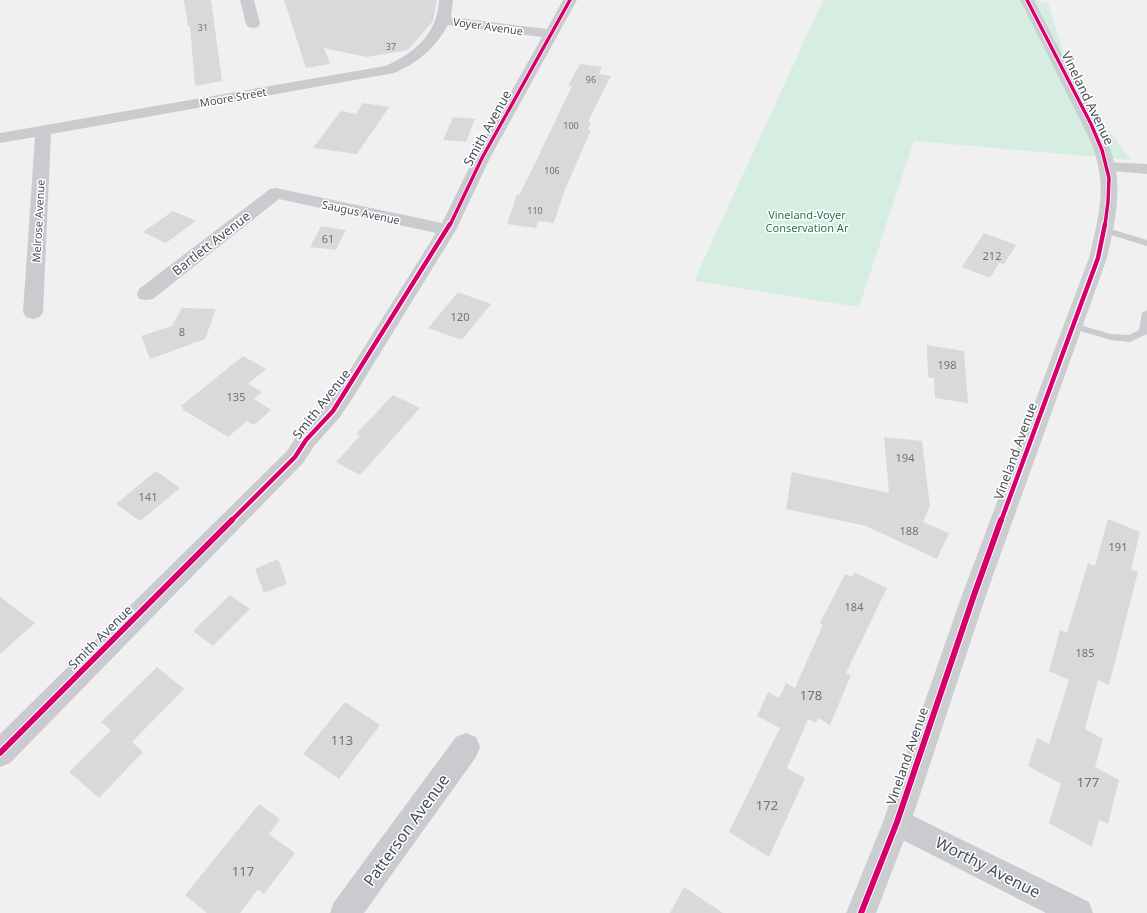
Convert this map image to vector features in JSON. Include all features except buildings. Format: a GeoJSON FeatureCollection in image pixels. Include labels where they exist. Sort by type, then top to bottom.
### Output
{"type":"FeatureCollection","features":[{"type":"Feature","properties":{"kind":"street"},"geometry":{"type":"LineString","coordinates":[[246,0],[253,24]]}},
{"type":"Feature","properties":{"kind":"street","name":"Voyer Avenue"},"geometry":{"type":"LineString","coordinates":[[446,0],[445,20],[552,34]]}},
{"type":"Feature","properties":{"kind":"street","name":"Smith Avenue"},"geometry":{"type":"LineString","coordinates":[[0,753],[295,457],[306,440],[333,411],[447,230],[482,158],[570,0]]}},
{"type":"Feature","properties":{"kind":"street","name":"Vineland Avenue"},"geometry":{"type":"LineString","coordinates":[[861,913],[897,822],[974,595],[1098,258],[1104,230],[1108,197],[1107,167],[1092,128],[1026,0]]}},
{"type":"Feature","properties":{"kind":"street","name":"Moore Street"},"geometry":{"type":"LineString","coordinates":[[0,138],[389,70],[401,66],[417,56],[445,20]]}},
{"type":"Feature","properties":{"kind":"street","name":"Melrose Avenue"},"geometry":{"type":"LineString","coordinates":[[33,312],[43,130]]}},
{"type":"Feature","properties":{"kind":"street"},"geometry":{"type":"LineString","coordinates":[[1107,167],[1147,169]]}},
{"type":"Feature","properties":{"kind":"street","name":"Saugus Avenue"},"geometry":{"type":"LineString","coordinates":[[276,193],[447,230]]}},
{"type":"Feature","properties":{"kind":"street","name":"Bartlett Avenue"},"geometry":{"type":"LineString","coordinates":[[146,294],[276,193]]}},
{"type":"Feature","properties":{"kind":"street","name":"Patterson Avenue"},"geometry":{"type":"LineString","coordinates":[[345,913],[466,747]]}},
{"type":"Feature","properties":{"kind":"street","name":"Worthy Avenue"},"geometry":{"type":"LineString","coordinates":[[897,822],[1078,913]]}},
{"type":"Feature","properties":{"kind":"lane"},"geometry":{"type":"LineString","coordinates":[[1104,230],[1147,243]]}},
{"type":"Feature","properties":{"kind":"lane"},"geometry":{"type":"LineString","coordinates":[[1073,326],[1111,337],[1130,339],[1143,332],[1147,313]]}},
{"type":"Feature","properties":{"kind":"green space","name":"Vineland-Voyer Conservation Ar"},"geometry":{"type":"Polygon","coordinates":[[[823,0],[1036,0],[1048,3],[1073,83],[1131,160],[914,141],[859,307],[694,281],[823,0]]]}},
{"type":"Feature","properties":{"kind":"cycle path"},"geometry":{"type":"LineString","coordinates":[[0,753],[295,457],[306,440],[333,411],[447,230],[482,158],[570,0]]}},
{"type":"Feature","properties":{"kind":"cycle path"},"geometry":{"type":"LineString","coordinates":[[861,913],[897,822],[974,595],[1098,258],[1105,225],[1109,190],[1109,178],[1105,158],[1091,124],[1027,0]]}}]}
